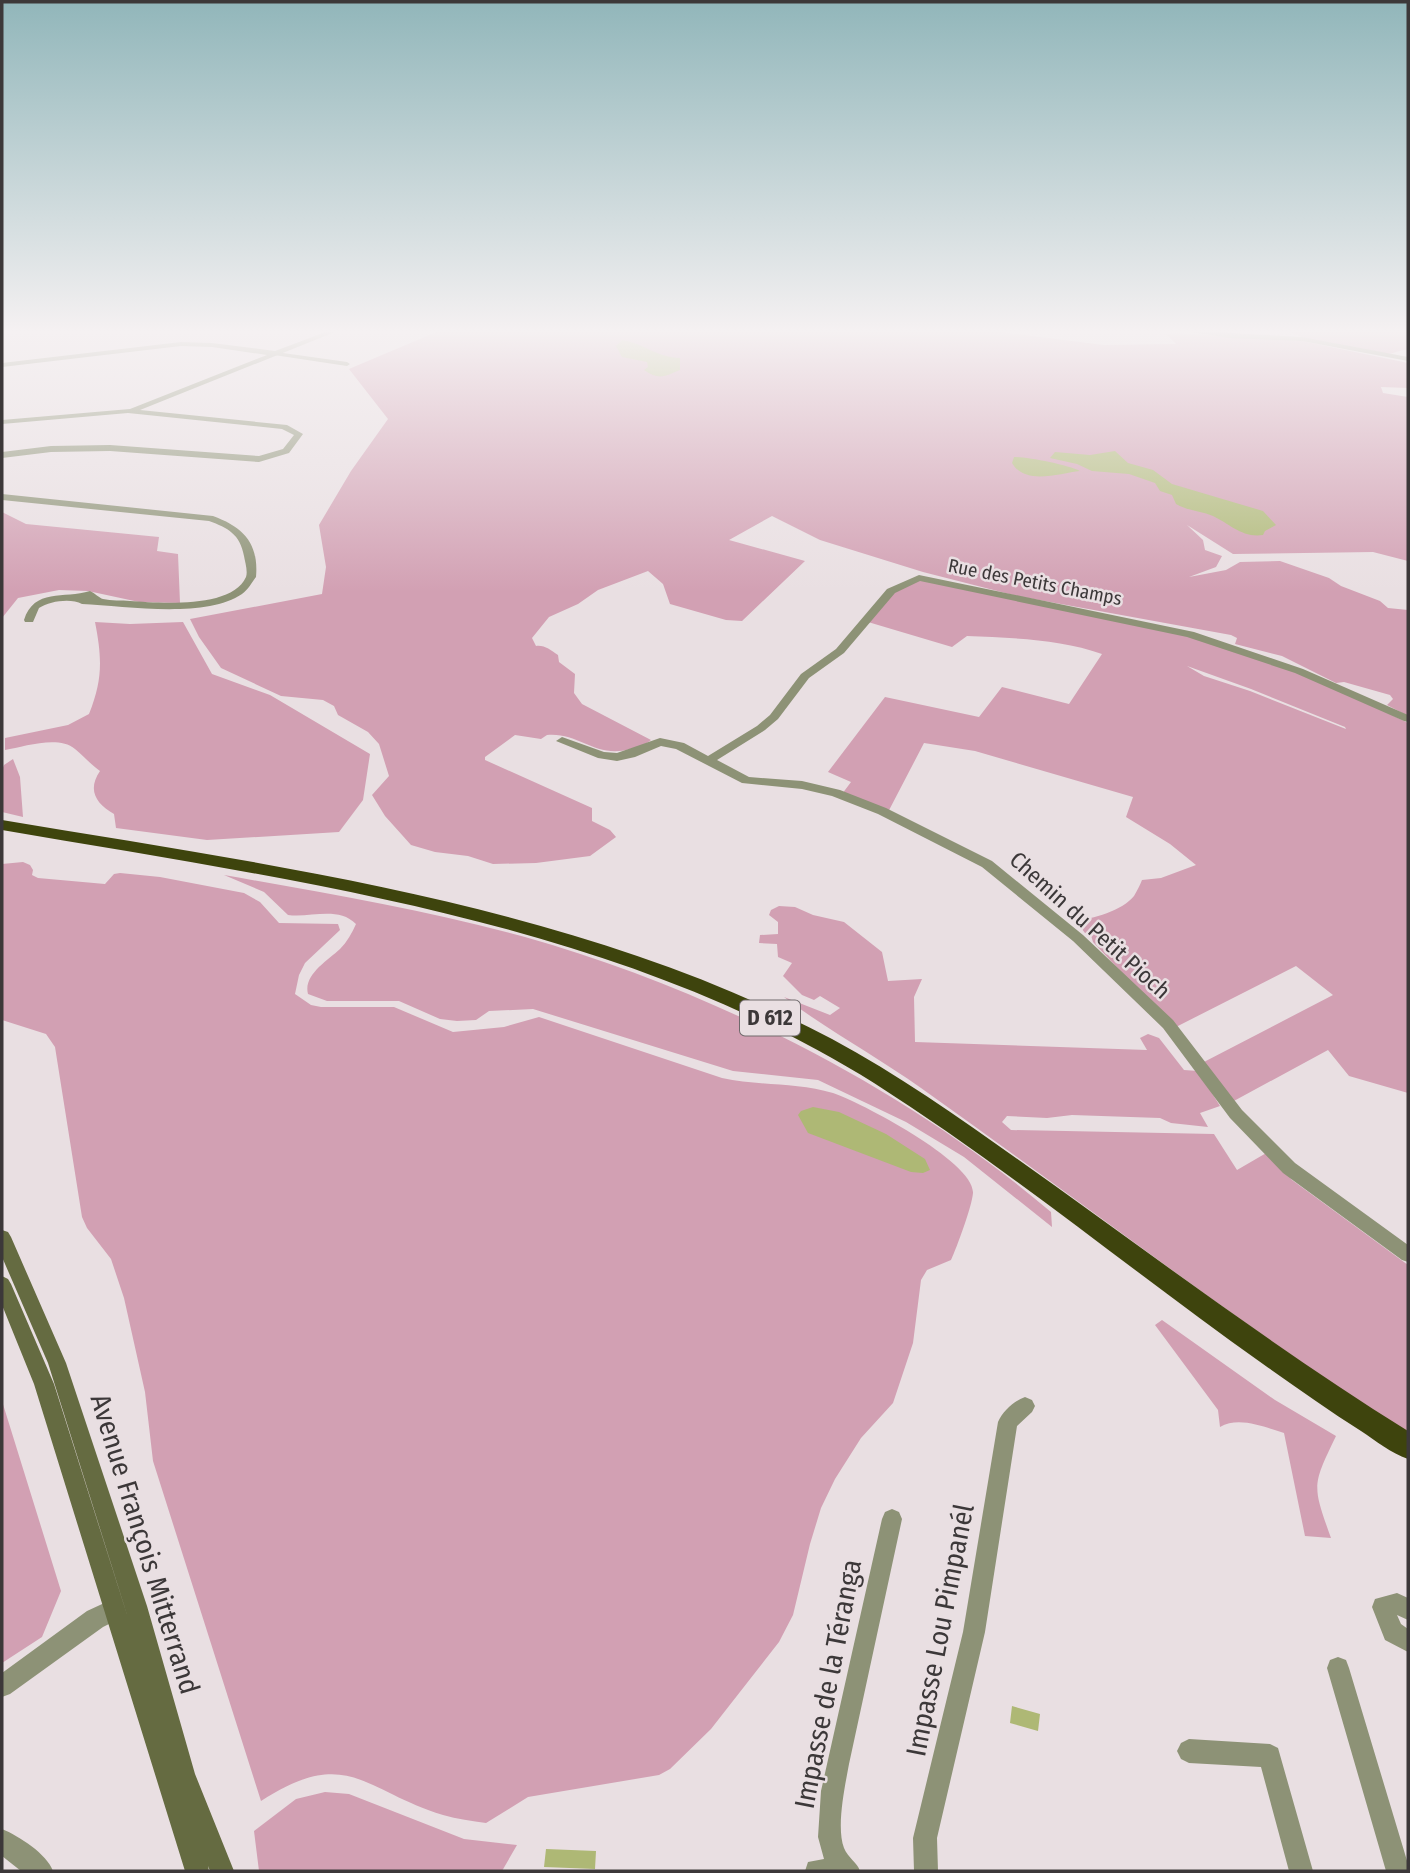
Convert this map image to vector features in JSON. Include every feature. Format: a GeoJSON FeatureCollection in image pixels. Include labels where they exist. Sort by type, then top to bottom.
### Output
{"type":"FeatureCollection","features":[{"type":"Feature","properties":{"kind":"highway","name":"D 612"},"geometry":{"type":"LineString","coordinates":[[2,827],[299,878],[478,917],[609,954],[733,1002],[800,1032],[926,1106],[1286,1366],[1408,1446]]}},
{"type":"Feature","properties":{"kind":"main road","name":"Avenue François Mitterrand"},"geometry":{"type":"LineString","coordinates":[[2,1237],[57,1363],[136,1606],[183,1774],[222,1871]]}},
{"type":"Feature","properties":{"kind":"main road","name":"Avenue François Mitterrand"},"geometry":{"type":"LineString","coordinates":[[2,1284],[44,1384],[197,1871]]}},
{"type":"Feature","properties":{"kind":"street"},"geometry":{"type":"LineString","coordinates":[[2,422],[55,417]]}},
{"type":"Feature","properties":{"kind":"street"},"geometry":{"type":"LineString","coordinates":[[2,455],[51,449],[110,448],[259,460],[286,451],[299,436],[296,431],[284,427],[190,417]]}},
{"type":"Feature","properties":{"kind":"street"},"geometry":{"type":"LineString","coordinates":[[2,497],[210,518],[228,525],[244,537],[252,572],[250,579],[238,591],[219,599],[185,606],[135,605],[97,601],[90,594],[79,598],[45,600],[31,609],[29,620]]}},
{"type":"Feature","properties":{"kind":"street","name":"Rue des Petits Champs"},"geometry":{"type":"LineString","coordinates":[[709,760],[774,717],[805,676],[840,651],[891,592],[919,578],[1190,634],[1287,667],[1408,719]]}},
{"type":"Feature","properties":{"kind":"street","name":"Chemin du Petit Pioch"},"geometry":{"type":"LineString","coordinates":[[562,741],[592,752],[617,757],[660,742],[668,743],[688,749],[746,780],[802,785],[836,793],[882,811],[987,863],[1078,938],[1168,1024],[1236,1114],[1289,1168],[1408,1255]]}},
{"type":"Feature","properties":{"kind":"street","name":"Impasse Lou Pimpanél"},"geometry":{"type":"LineString","coordinates":[[926,1871],[925,1838],[974,1632],[1008,1422],[1025,1406]]}},
{"type":"Feature","properties":{"kind":"street","name":"Impasse de la Téranga"},"geometry":{"type":"LineString","coordinates":[[847,1870],[836,1859],[829,1815],[863,1643],[892,1519]]}},
{"type":"Feature","properties":{"kind":"street"},"geometry":{"type":"LineString","coordinates":[[1408,1609],[1397,1604],[1384,1608],[1393,1632],[1408,1641]]}},
{"type":"Feature","properties":{"kind":"street"},"geometry":{"type":"LineString","coordinates":[[2,1686],[95,1619],[113,1610]]}},
{"type":"Feature","properties":{"kind":"street"},"geometry":{"type":"LineString","coordinates":[[1338,1668],[1398,1871]]}},
{"type":"Feature","properties":{"kind":"street"},"geometry":{"type":"LineString","coordinates":[[1189,1751],[1270,1756],[1301,1871]]}},
{"type":"Feature","properties":{"kind":"street"},"geometry":{"type":"LineString","coordinates":[[2,1841],[41,1871]]}},
{"type":"Feature","properties":{"kind":"street","name":"Impasse de la Téranga"},"geometry":{"type":"LineString","coordinates":[[817,1871],[847,1870]]}},
{"type":"Feature","properties":{"kind":"shaded area"},"geometry":{"type":"Polygon","coordinates":[[[1408,417],[1408,561],[1373,552],[1233,554],[1187,525],[1203,540],[1205,550],[1222,556],[1216,567],[1189,577],[1226,570],[1240,562],[1280,561],[1329,578],[1341,586],[1380,601],[1388,608],[1408,610],[1408,716],[1387,705],[1393,699],[1390,695],[1344,682],[1336,683],[1282,656],[1235,644],[1237,638],[1231,635],[1017,596],[923,572],[820,540],[772,516],[729,540],[805,561],[742,621],[726,620],[670,604],[663,584],[648,571],[598,590],[578,604],[549,617],[532,638],[536,646],[545,647],[558,655],[559,662],[575,674],[574,693],[582,704],[651,740],[639,747],[607,751],[558,735],[547,735],[541,739],[515,735],[485,757],[485,760],[592,808],[592,821],[610,830],[616,837],[590,856],[536,863],[493,864],[468,856],[435,852],[411,845],[385,816],[372,795],[389,776],[379,744],[368,732],[338,715],[334,706],[323,700],[281,696],[221,668],[190,619],[322,594],[326,567],[319,525],[351,471],[388,419],[1408,417]]]}},
{"type":"Feature","properties":{"kind":"shaded area"},"geometry":{"type":"Polygon","coordinates":[[[1115,451],[1128,463],[1153,470],[1172,484],[1263,511],[1276,525],[1263,535],[1249,534],[1236,530],[1213,516],[1176,504],[1172,495],[1160,491],[1155,483],[1129,474],[1092,471],[1077,464],[1050,458],[1055,452],[1090,455],[1115,451]]]}},
{"type":"Feature","properties":{"kind":"shaded area"},"geometry":{"type":"Polygon","coordinates":[[[1014,457],[1067,466],[1080,471],[1034,476],[1018,470],[1012,463],[1014,457]]]}},
{"type":"Feature","properties":{"kind":"shaded area"},"geometry":{"type":"Polygon","coordinates":[[[2,512],[26,524],[159,537],[157,551],[178,554],[180,603],[139,602],[88,591],[59,590],[18,598],[2,618],[2,512]]]}},
{"type":"Feature","properties":{"kind":"shaded area"},"geometry":{"type":"Polygon","coordinates":[[[919,579],[1069,607],[1156,627],[1303,675],[1408,723],[1408,1093],[1349,1076],[1328,1050],[1232,1102],[1202,1063],[1333,995],[1296,966],[1174,1028],[1093,942],[1090,932],[1085,933],[1075,920],[1098,916],[1123,906],[1134,896],[1142,880],[1161,878],[1196,865],[1170,844],[1126,817],[1133,797],[975,751],[924,743],[886,816],[842,794],[851,782],[828,772],[885,697],[979,717],[1002,687],[1069,704],[1102,654],[1053,642],[967,636],[952,647],[868,622],[896,590],[919,579]],[[1187,666],[1204,676],[1346,729],[1345,727],[1187,666]]]}},
{"type":"Feature","properties":{"kind":"shaded area"},"geometry":{"type":"Polygon","coordinates":[[[95,622],[183,622],[212,674],[270,695],[370,754],[363,800],[339,832],[207,840],[116,828],[114,814],[102,806],[95,796],[94,784],[100,771],[75,749],[50,742],[5,750],[5,738],[68,725],[89,714],[97,690],[100,668],[95,622]]]}},
{"type":"Feature","properties":{"kind":"shaded area"},"geometry":{"type":"Polygon","coordinates":[[[13,759],[20,777],[23,817],[2,812],[2,770],[4,765],[13,759]]]}},
{"type":"Feature","properties":{"kind":"shaded area"},"geometry":{"type":"Polygon","coordinates":[[[23,862],[30,865],[32,875],[38,878],[105,884],[114,874],[120,873],[160,877],[244,893],[260,902],[279,923],[338,924],[340,930],[305,963],[299,975],[295,994],[311,1005],[394,1007],[453,1032],[504,1027],[539,1017],[722,1078],[805,1087],[833,1093],[867,1108],[914,1135],[937,1150],[969,1180],[972,1199],[951,1260],[927,1270],[921,1280],[913,1343],[893,1403],[861,1438],[835,1479],[821,1508],[793,1615],[779,1642],[711,1729],[670,1769],[659,1775],[528,1797],[486,1823],[443,1815],[374,1785],[336,1774],[315,1776],[261,1801],[153,1461],[145,1392],[124,1298],[111,1259],[87,1228],[82,1217],[55,1047],[46,1034],[2,1020],[2,864],[23,862]]]}},
{"type":"Feature","properties":{"kind":"shaded area"},"geometry":{"type":"Polygon","coordinates":[[[224,875],[450,918],[525,937],[595,959],[734,1014],[802,1047],[933,1123],[994,1166],[1051,1212],[1052,1227],[964,1157],[906,1122],[818,1080],[733,1071],[533,1009],[489,1011],[476,1020],[457,1021],[440,1019],[399,1001],[327,1001],[308,994],[307,987],[312,975],[343,946],[356,924],[341,915],[288,915],[264,892],[224,875]]]}},
{"type":"Feature","properties":{"kind":"shaded area"},"geometry":{"type":"Polygon","coordinates":[[[779,906],[795,907],[813,915],[844,922],[882,952],[888,981],[922,979],[914,997],[915,1042],[1147,1050],[1140,1038],[1148,1034],[1159,1038],[1184,1070],[1198,1071],[1220,1106],[1200,1113],[1208,1127],[1171,1123],[1160,1118],[1072,1115],[1047,1118],[1007,1116],[1002,1122],[1011,1130],[1214,1134],[1237,1170],[1268,1152],[1292,1180],[1408,1265],[1408,1434],[1223,1307],[921,1088],[784,997],[830,1015],[840,1008],[820,996],[814,1000],[802,995],[783,976],[792,963],[778,957],[777,944],[759,943],[760,935],[778,934],[778,922],[769,915],[771,910],[779,906]]]}},
{"type":"Feature","properties":{"kind":"shaded area"},"geometry":{"type":"Polygon","coordinates":[[[813,1107],[839,1112],[886,1134],[925,1159],[930,1170],[923,1173],[911,1172],[808,1133],[798,1115],[801,1111],[813,1107]]]}},
{"type":"Feature","properties":{"kind":"shaded area"},"geometry":{"type":"Polygon","coordinates":[[[1162,1320],[1275,1400],[1336,1436],[1322,1466],[1317,1486],[1320,1507],[1331,1538],[1305,1536],[1284,1433],[1243,1422],[1220,1427],[1218,1410],[1155,1325],[1162,1320]]]}},
{"type":"Feature","properties":{"kind":"shaded area"},"geometry":{"type":"Polygon","coordinates":[[[2,1401],[61,1591],[42,1637],[2,1663],[2,1401]]]}},
{"type":"Feature","properties":{"kind":"shaded area"},"geometry":{"type":"Polygon","coordinates":[[[1012,1706],[1040,1714],[1038,1731],[1010,1723],[1012,1706]]]}},
{"type":"Feature","properties":{"kind":"shaded area"},"geometry":{"type":"Polygon","coordinates":[[[325,1792],[349,1794],[464,1839],[517,1845],[502,1871],[259,1871],[254,1831],[296,1799],[325,1792]]]}},
{"type":"Feature","properties":{"kind":"shaded area"},"geometry":{"type":"Polygon","coordinates":[[[546,1849],[596,1851],[595,1869],[544,1867],[546,1849]]]}}]}
